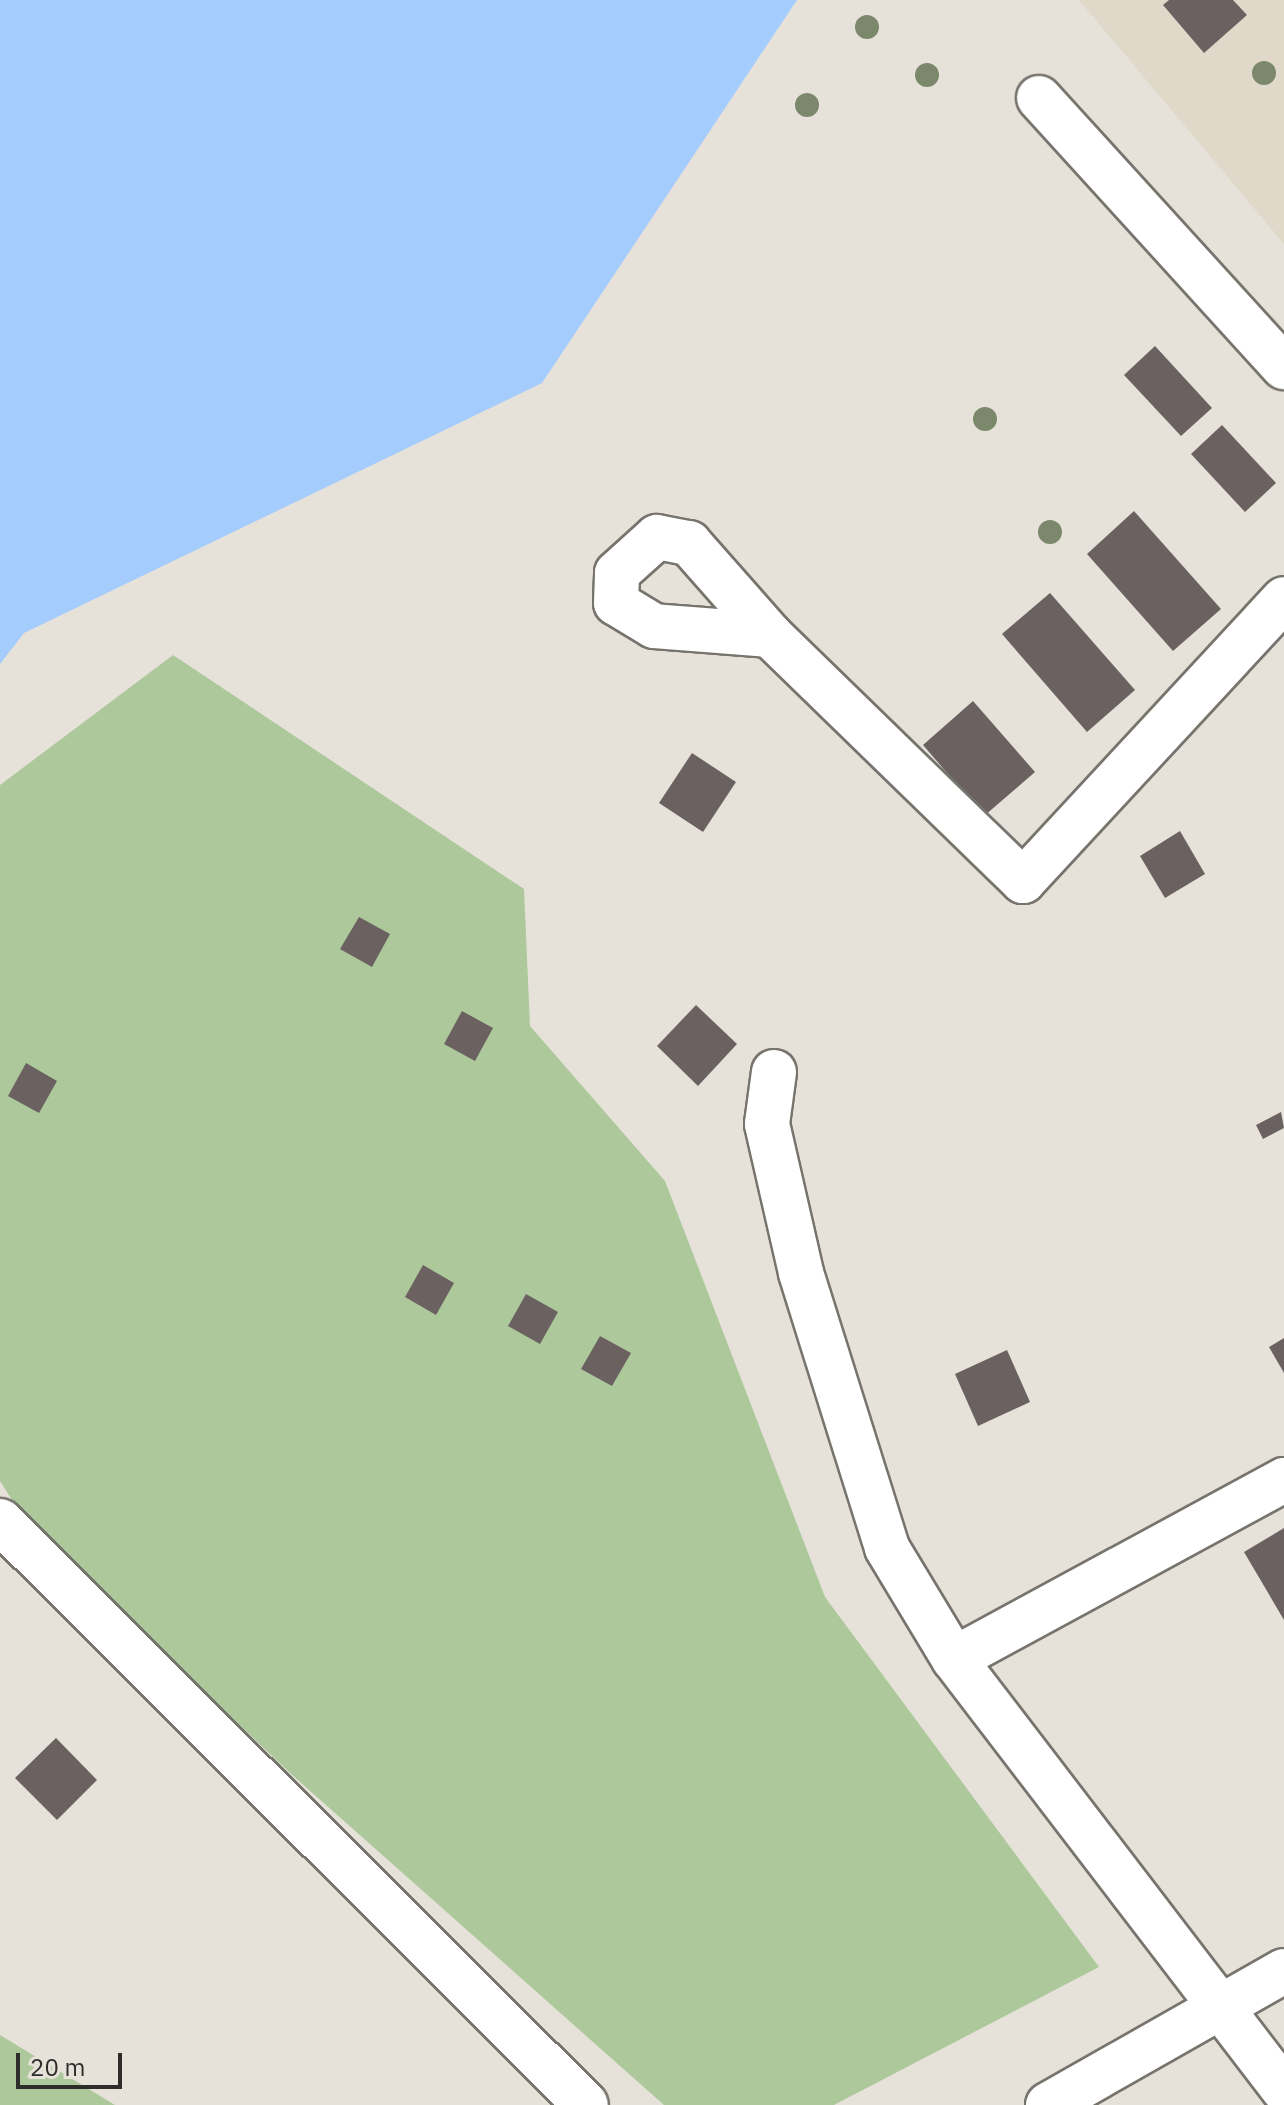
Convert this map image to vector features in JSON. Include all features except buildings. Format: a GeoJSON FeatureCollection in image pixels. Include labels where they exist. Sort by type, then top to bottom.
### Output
{"type":"FeatureCollection","features":[{"type":"Feature","properties":{"kind":"street"},"geometry":{"type":"LineString","coordinates":[[1039,98],[1284,367]]}},
{"type":"Feature","properties":{"kind":"street"},"geometry":{"type":"LineString","coordinates":[[770,635],[1023,881],[1284,599]]}},
{"type":"Feature","properties":{"kind":"street"},"geometry":{"type":"LineString","coordinates":[[774,1072],[767,1124],[801,1273],[887,1548],[954,1659],[1284,2090]]}},
{"type":"Feature","properties":{"kind":"street"},"geometry":{"type":"LineString","coordinates":[[954,1659],[1284,1480]]}},
{"type":"Feature","properties":{"kind":"street"},"geometry":{"type":"LineString","coordinates":[[0,1521],[586,2105]]}},
{"type":"Feature","properties":{"kind":"street"},"geometry":{"type":"LineString","coordinates":[[1048,2105],[1223,2009],[1284,1971]]}},
{"type":"Feature","properties":{"kind":"shaded area"},"geometry":{"type":"Polygon","coordinates":[[[1079,0],[1284,0],[1284,244],[1079,0]]]}},
{"type":"Feature","properties":{"kind":"green space"},"geometry":{"type":"Polygon","coordinates":[[[173,655],[524,889],[530,1026],[665,1181],[825,1597],[1099,1967],[834,2105],[664,2105],[291,1774],[27,1524],[0,1481],[0,785],[173,655]]]}},
{"type":"Feature","properties":{"kind":"green space"},"geometry":{"type":"Polygon","coordinates":[[[0,2035],[115,2105],[0,2105],[0,2035]]]}},
{"type":"Feature","properties":{"kind":"water"},"geometry":{"type":"Polygon","coordinates":[[[0,0],[797,0],[542,383],[24,633],[0,664],[0,0]]]}}]}
